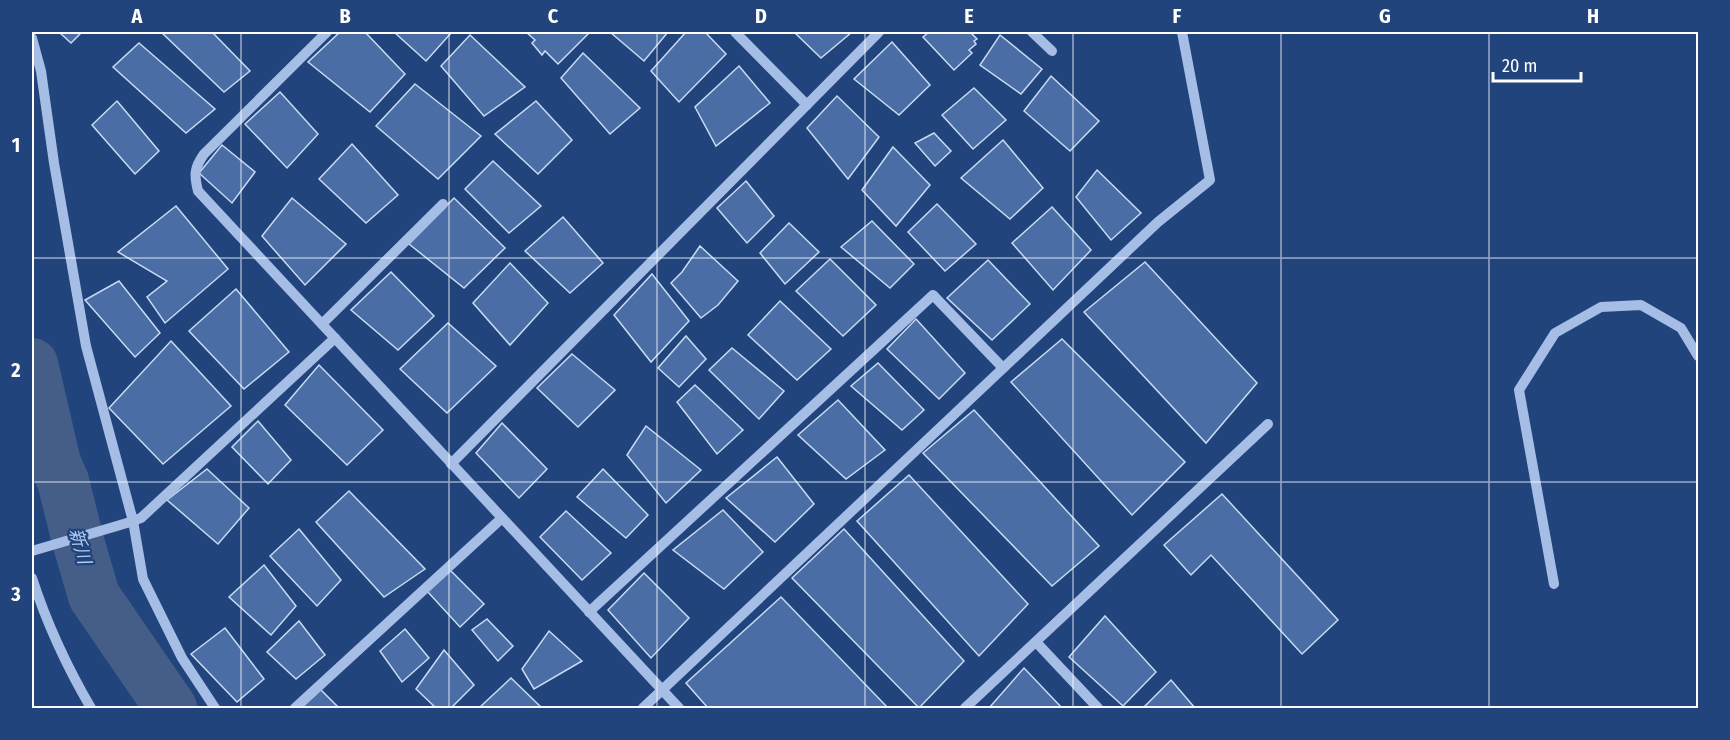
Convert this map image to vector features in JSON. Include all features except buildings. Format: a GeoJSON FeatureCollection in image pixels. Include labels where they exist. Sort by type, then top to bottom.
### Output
{"type":"FeatureCollection","features":[{"type":"Feature","properties":{"kind":"street"},"geometry":{"type":"LineString","coordinates":[[327,32],[204,154],[197,163],[195,177],[198,191],[678,708]]}},
{"type":"Feature","properties":{"kind":"street"},"geometry":{"type":"LineString","coordinates":[[735,32],[807,105]]}},
{"type":"Feature","properties":{"kind":"street"},"geometry":{"type":"LineString","coordinates":[[451,464],[879,32]]}},
{"type":"Feature","properties":{"kind":"street"},"geometry":{"type":"LineString","coordinates":[[1032,32],[1052,51]]}},
{"type":"Feature","properties":{"kind":"street"},"geometry":{"type":"LineString","coordinates":[[643,708],[1158,222],[1210,180],[1182,32]]}},
{"type":"Feature","properties":{"kind":"street"},"geometry":{"type":"LineString","coordinates":[[32,38],[40,71],[86,346],[143,579],[182,658],[215,708]]}},
{"type":"Feature","properties":{"kind":"street"},"geometry":{"type":"LineString","coordinates":[[322,324],[443,204]]}},
{"type":"Feature","properties":{"kind":"street"},"geometry":{"type":"LineString","coordinates":[[589,612],[933,295],[1003,368]]}},
{"type":"Feature","properties":{"kind":"street"},"geometry":{"type":"LineString","coordinates":[[1554,584],[1519,390],[1555,333],[1601,307],[1641,305],[1681,328],[1698,356]]}},
{"type":"Feature","properties":{"kind":"street"},"geometry":{"type":"LineString","coordinates":[[32,551],[141,518],[335,338]]}},
{"type":"Feature","properties":{"kind":"street"},"geometry":{"type":"LineString","coordinates":[[965,708],[1268,424]]}},
{"type":"Feature","properties":{"kind":"street"},"geometry":{"type":"LineString","coordinates":[[295,708],[502,518]]}},
{"type":"Feature","properties":{"kind":"street"},"geometry":{"type":"LineString","coordinates":[[32,578],[45,618],[71,675],[91,708]]}},
{"type":"Feature","properties":{"kind":"street"},"geometry":{"type":"LineString","coordinates":[[1036,642],[1098,708]]}},
{"type":"Feature","properties":{"kind":"waterway","name":"新川"},"geometry":{"type":"LineString","coordinates":[[32,364],[55,463],[63,481],[94,596],[171,708]]}}]}
